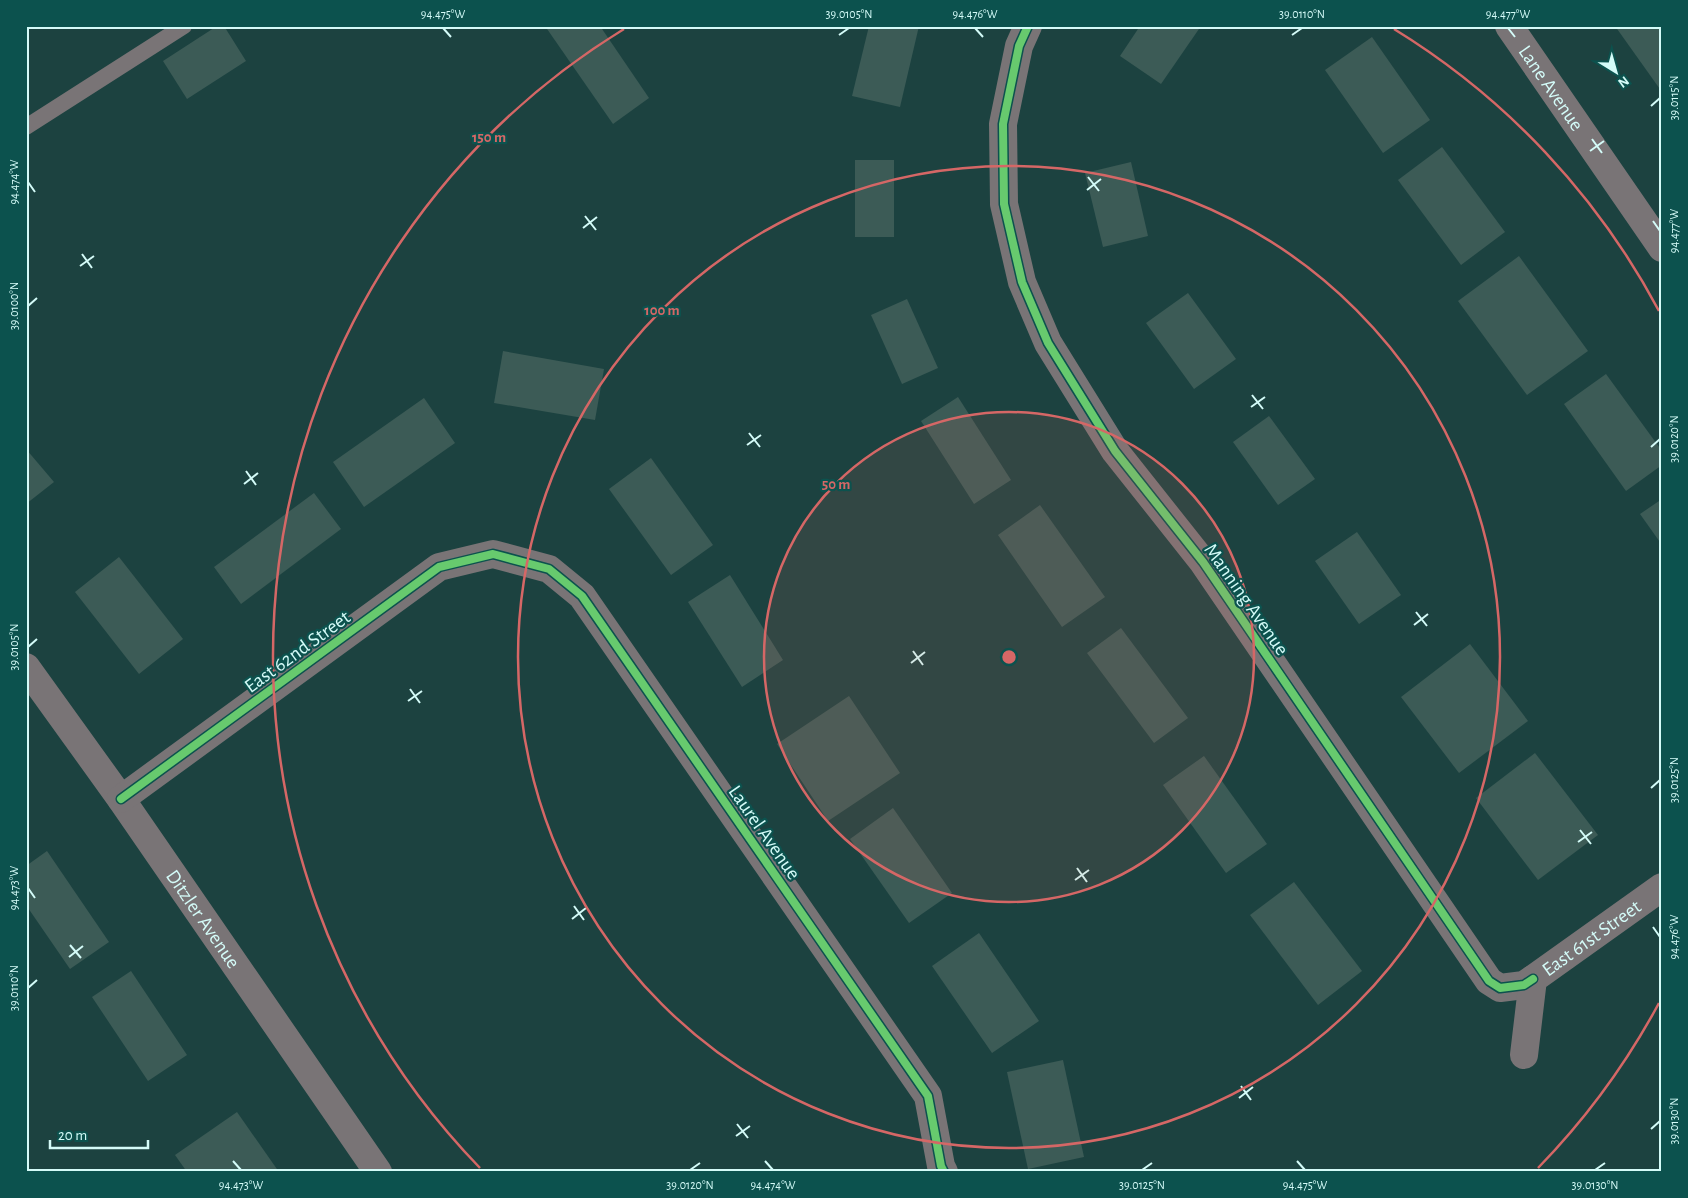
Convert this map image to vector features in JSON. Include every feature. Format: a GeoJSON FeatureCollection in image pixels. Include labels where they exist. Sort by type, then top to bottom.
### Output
{"type":"FeatureCollection","features":[{"type":"Feature","properties":{"kind":"street","name":"Manning Avenue"},"geometry":{"type":"LineString","coordinates":[[1028,26],[1019,46],[1003,124],[1004,204],[1022,282],[1048,342],[1115,451],[1203,562],[1489,981],[1500,988],[1524,985],[1533,980]]}},
{"type":"Feature","properties":{"kind":"street","name":"Lane Avenue"},"geometry":{"type":"LineString","coordinates":[[1509,26],[1662,248]]}},
{"type":"Feature","properties":{"kind":"street","name":"East 62nd Street"},"geometry":{"type":"LineString","coordinates":[[121,799],[439,567],[493,554],[503,557]]}},
{"type":"Feature","properties":{"kind":"street","name":"Laurel Avenue"},"geometry":{"type":"LineString","coordinates":[[503,557],[549,569],[582,596],[928,1096],[939,1170]]}},
{"type":"Feature","properties":{"kind":"street","name":"Ditzler Avenue"},"geometry":{"type":"LineString","coordinates":[[26,667],[121,799],[378,1172]]}},
{"type":"Feature","properties":{"kind":"street","name":"East 61st Street"},"geometry":{"type":"LineString","coordinates":[[1524,1055],[1533,980],[1662,887]]}},
{"type":"Feature","properties":{"kind":"lane"},"geometry":{"type":"LineString","coordinates":[[26,127],[184,26]]}},
{"type":"Feature","properties":{"kind":"building"},"geometry":{"type":"Polygon","coordinates":[[[217,26],[224,26],[246,61],[187,99],[163,61],[217,26]]]}},
{"type":"Feature","properties":{"kind":"building"},"geometry":{"type":"Polygon","coordinates":[[[545,26],[600,26],[649,98],[613,124],[545,26]]]}},
{"type":"Feature","properties":{"kind":"building"},"geometry":{"type":"Polygon","coordinates":[[[869,26],[919,26],[900,107],[852,96],[869,26]]]}},
{"type":"Feature","properties":{"kind":"building"},"geometry":{"type":"Polygon","coordinates":[[[1140,26],[1201,26],[1161,84],[1120,56],[1140,26]]]}},
{"type":"Feature","properties":{"kind":"building"},"geometry":{"type":"Polygon","coordinates":[[[1615,26],[1662,26],[1662,92],[1615,26]]]}},
{"type":"Feature","properties":{"kind":"building"},"geometry":{"type":"Polygon","coordinates":[[[1372,37],[1430,120],[1383,153],[1325,70],[1372,37]]]}},
{"type":"Feature","properties":{"kind":"building"},"geometry":{"type":"Polygon","coordinates":[[[1442,147],[1505,232],[1461,265],[1398,180],[1442,147]]]}},
{"type":"Feature","properties":{"kind":"building"},"geometry":{"type":"Polygon","coordinates":[[[855,160],[894,160],[894,237],[855,237],[855,160]]]}},
{"type":"Feature","properties":{"kind":"building"},"geometry":{"type":"Polygon","coordinates":[[[1131,162],[1148,236],[1103,247],[1085,173],[1131,162]]]}},
{"type":"Feature","properties":{"kind":"building"},"geometry":{"type":"Polygon","coordinates":[[[1519,256],[1588,351],[1527,395],[1458,301],[1519,256]]]}},
{"type":"Feature","properties":{"kind":"building"},"geometry":{"type":"Polygon","coordinates":[[[1188,293],[1236,359],[1194,389],[1146,323],[1188,293]]]}},
{"type":"Feature","properties":{"kind":"building"},"geometry":{"type":"Polygon","coordinates":[[[907,299],[938,368],[902,384],[871,315],[907,299]]]}},
{"type":"Feature","properties":{"kind":"building"},"geometry":{"type":"Polygon","coordinates":[[[503,351],[604,369],[595,420],[494,403],[503,351]]]}},
{"type":"Feature","properties":{"kind":"building"},"geometry":{"type":"Polygon","coordinates":[[[1606,374],[1662,451],[1662,465],[1626,491],[1564,404],[1606,374]]]}},
{"type":"Feature","properties":{"kind":"building"},"geometry":{"type":"Polygon","coordinates":[[[958,397],[1011,480],[974,504],[921,421],[958,397]]]}},
{"type":"Feature","properties":{"kind":"building"},"geometry":{"type":"Polygon","coordinates":[[[424,398],[455,443],[364,507],[333,462],[424,398]]]}},
{"type":"Feature","properties":{"kind":"building"},"geometry":{"type":"Polygon","coordinates":[[[1269,416],[1315,479],[1278,505],[1233,442],[1269,416]]]}},
{"type":"Feature","properties":{"kind":"building"},"geometry":{"type":"Polygon","coordinates":[[[26,449],[54,482],[26,504],[26,449]]]}},
{"type":"Feature","properties":{"kind":"building"},"geometry":{"type":"Polygon","coordinates":[[[651,458],[713,545],[671,575],[609,489],[651,458]]]}},
{"type":"Feature","properties":{"kind":"building"},"geometry":{"type":"Polygon","coordinates":[[[314,493],[341,529],[241,604],[214,567],[314,493]]]}},
{"type":"Feature","properties":{"kind":"building"},"geometry":{"type":"Polygon","coordinates":[[[1662,499],[1662,545],[1640,514],[1662,499]]]}},
{"type":"Feature","properties":{"kind":"building"},"geometry":{"type":"Polygon","coordinates":[[[1040,505],[1105,597],[1062,627],[998,535],[1040,505]]]}},
{"type":"Feature","properties":{"kind":"building"},"geometry":{"type":"Polygon","coordinates":[[[1357,532],[1401,595],[1359,624],[1315,561],[1357,532]]]}},
{"type":"Feature","properties":{"kind":"building"},"geometry":{"type":"Polygon","coordinates":[[[119,557],[183,639],[139,674],[75,592],[119,557]]]}},
{"type":"Feature","properties":{"kind":"building"},"geometry":{"type":"Polygon","coordinates":[[[730,575],[783,660],[742,687],[688,602],[730,575]]]}},
{"type":"Feature","properties":{"kind":"building"},"geometry":{"type":"Polygon","coordinates":[[[1121,628],[1188,718],[1154,743],[1087,653],[1121,628]]]}},
{"type":"Feature","properties":{"kind":"building"},"geometry":{"type":"Polygon","coordinates":[[[1470,644],[1528,721],[1459,773],[1401,697],[1470,644]]]}},
{"type":"Feature","properties":{"kind":"building"},"geometry":{"type":"Polygon","coordinates":[[[849,696],[900,773],[828,821],[777,744],[849,696]]]}},
{"type":"Feature","properties":{"kind":"building"},"geometry":{"type":"Polygon","coordinates":[[[1535,753],[1598,835],[1538,880],[1476,798],[1535,753]]]}},
{"type":"Feature","properties":{"kind":"building"},"geometry":{"type":"Polygon","coordinates":[[[1204,756],[1267,844],[1226,873],[1163,785],[1204,756]]]}},
{"type":"Feature","properties":{"kind":"building"},"geometry":{"type":"Polygon","coordinates":[[[893,808],[952,893],[909,923],[850,839],[893,808]]]}},
{"type":"Feature","properties":{"kind":"building"},"geometry":{"type":"Polygon","coordinates":[[[47,851],[109,942],[70,969],[26,905],[26,866],[47,851]]]}},
{"type":"Feature","properties":{"kind":"building"},"geometry":{"type":"Polygon","coordinates":[[[1294,882],[1362,971],[1318,1005],[1250,915],[1294,882]]]}},
{"type":"Feature","properties":{"kind":"building"},"geometry":{"type":"Polygon","coordinates":[[[979,933],[1039,1021],[992,1053],[932,966],[979,933]]]}},
{"type":"Feature","properties":{"kind":"building"},"geometry":{"type":"Polygon","coordinates":[[[131,971],[187,1055],[148,1081],[92,997],[131,971]]]}},
{"type":"Feature","properties":{"kind":"building"},"geometry":{"type":"Polygon","coordinates":[[[1063,1060],[1084,1157],[1028,1169],[1007,1072],[1063,1060]]]}},
{"type":"Feature","properties":{"kind":"building"},"geometry":{"type":"Polygon","coordinates":[[[237,1112],[279,1172],[187,1172],[175,1155],[237,1112]]]}},
{"type":"Feature","properties":{"kind":"cycle path"},"geometry":{"type":"LineString","coordinates":[[1028,26],[1019,46],[1003,124],[1004,204],[1022,282],[1048,343],[1115,451],[1203,562],[1489,981],[1500,988],[1524,985],[1533,979]]}},
{"type":"Feature","properties":{"kind":"cycle path"},"geometry":{"type":"LineString","coordinates":[[121,799],[439,567],[493,554],[549,569],[582,596],[928,1096],[941,1166],[944,1172]]}}]}
